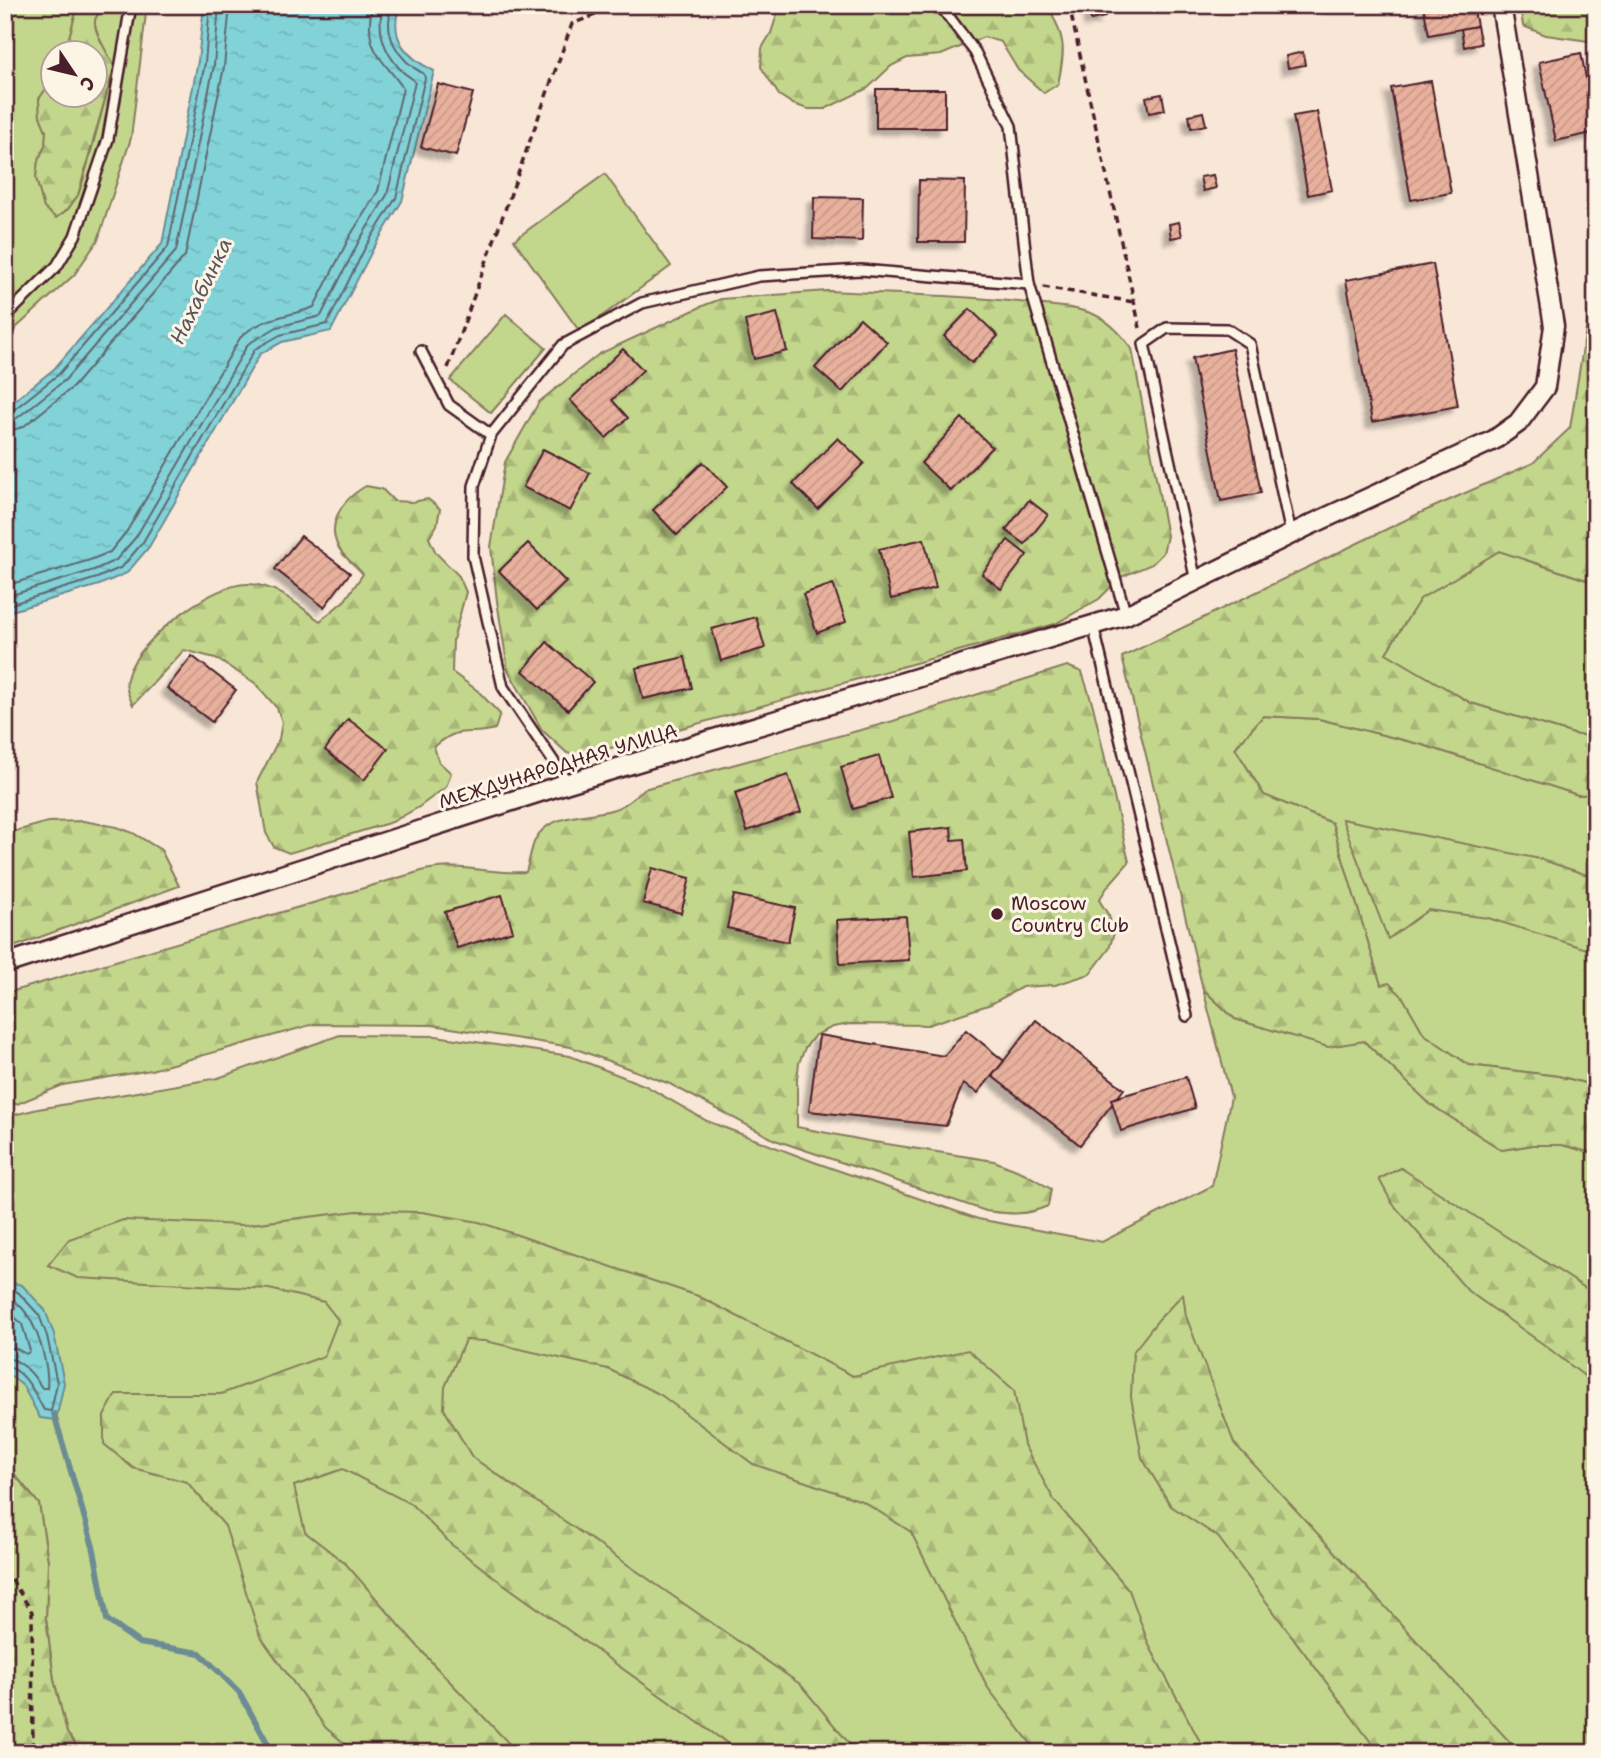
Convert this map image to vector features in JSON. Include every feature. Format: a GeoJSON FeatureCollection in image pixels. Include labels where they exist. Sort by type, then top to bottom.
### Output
{"type":"FeatureCollection","features":[{"type":"Feature","properties":{"kind":"street","name":"МЕЖДУНАРОДНАЯ УЛИЦА"},"geometry":{"type":"LineString","coordinates":[[5,964],[568,783],[1126,615],[1291,534],[1494,440],[1518,423],[1545,387],[1554,326],[1501,5]]}},
{"type":"Feature","properties":{"kind":"lane"},"geometry":{"type":"LineString","coordinates":[[5,317],[57,266],[75,236],[108,139],[131,5]]}},
{"type":"Feature","properties":{"kind":"lane"},"geometry":{"type":"LineString","coordinates":[[940,5],[975,52],[1011,126],[1029,284],[1126,615]]}},
{"type":"Feature","properties":{"kind":"lane"},"geometry":{"type":"LineString","coordinates":[[568,783],[503,687],[474,556],[474,486],[491,435],[563,345],[642,303],[759,276],[861,270],[1029,284]]}},
{"type":"Feature","properties":{"kind":"lane"},"geometry":{"type":"LineString","coordinates":[[1196,581],[1144,344],[1167,328],[1227,329],[1250,344],[1291,534]]}},
{"type":"Feature","properties":{"kind":"lane"},"geometry":{"type":"LineString","coordinates":[[421,351],[449,405],[491,435]]}},
{"type":"Feature","properties":{"kind":"lane"},"geometry":{"type":"LineString","coordinates":[[1093,625],[1187,1017]]}},
{"type":"Feature","properties":{"kind":"path"},"geometry":{"type":"LineString","coordinates":[[440,389],[572,24],[621,5]]}},
{"type":"Feature","properties":{"kind":"path"},"geometry":{"type":"LineString","coordinates":[[1069,5],[1144,344]]}},
{"type":"Feature","properties":{"kind":"path"},"geometry":{"type":"LineString","coordinates":[[1029,284],[1135,302]]}},
{"type":"Feature","properties":{"kind":"path"},"geometry":{"type":"LineString","coordinates":[[5,1569],[32,1612],[33,1753]]}},
{"type":"Feature","properties":{"kind":"green space"},"geometry":{"type":"Polygon","coordinates":[[[5,5],[78,5],[69,38],[38,38],[38,108],[46,131],[45,146],[38,161],[36,178],[44,208],[68,209],[78,195],[83,181],[103,108],[108,108],[108,89],[114,67],[108,55],[108,38],[100,38],[96,31],[96,18],[103,5],[147,5],[131,138],[98,240],[74,275],[5,338],[5,5]]]}},
{"type":"Feature","properties":{"kind":"green space"},"geometry":{"type":"Polygon","coordinates":[[[78,5],[103,5],[95,25],[100,38],[69,38],[78,5]]]}},
{"type":"Feature","properties":{"kind":"green space"},"geometry":{"type":"Polygon","coordinates":[[[780,5],[1048,5],[1062,43],[1058,84],[1044,93],[1018,70],[1001,42],[984,37],[941,55],[907,58],[891,66],[868,88],[825,109],[808,109],[779,95],[761,67],[762,48],[771,33],[780,5]]]}},
{"type":"Feature","properties":{"kind":"green space"},"geometry":{"type":"Polygon","coordinates":[[[1520,5],[1596,5],[1596,42],[1546,35],[1523,26],[1520,5]]]}},
{"type":"Feature","properties":{"kind":"green space"},"geometry":{"type":"Polygon","coordinates":[[[108,55],[114,67],[108,88],[108,55]]]}},
{"type":"Feature","properties":{"kind":"green space"},"geometry":{"type":"Polygon","coordinates":[[[40,108],[102,108],[78,195],[68,209],[56,218],[44,208],[36,178],[38,161],[45,146],[46,131],[40,108]]]}},
{"type":"Feature","properties":{"kind":"green space"},"geometry":{"type":"Polygon","coordinates":[[[605,174],[671,266],[580,332],[514,240],[605,174]]]}},
{"type":"Feature","properties":{"kind":"green space"},"geometry":{"type":"Polygon","coordinates":[[[827,291],[958,297],[1057,306],[1093,314],[1110,324],[1132,349],[1167,536],[1163,553],[1152,564],[1121,577],[1099,599],[1055,624],[582,756],[567,753],[542,730],[508,670],[491,547],[505,462],[539,402],[599,354],[721,299],[827,291]]]}},
{"type":"Feature","properties":{"kind":"green space"},"geometry":{"type":"Polygon","coordinates":[[[1596,305],[1596,583],[1499,551],[1420,599],[1386,653],[1471,703],[1577,735],[1596,735],[1596,794],[1578,795],[1423,745],[1319,719],[1263,716],[1235,748],[1264,795],[1332,823],[1381,985],[1389,983],[1402,996],[1424,1034],[1469,1065],[1558,1076],[1596,1086],[1596,1154],[1562,1145],[1533,1145],[1502,1150],[1430,1104],[1364,1041],[1328,1047],[1235,1019],[1203,989],[1122,657],[1418,514],[1533,463],[1570,428],[1589,311],[1596,305]]]}},
{"type":"Feature","properties":{"kind":"green space"},"geometry":{"type":"Polygon","coordinates":[[[506,314],[546,348],[491,413],[450,380],[506,314]]]}},
{"type":"Feature","properties":{"kind":"green space"},"geometry":{"type":"Polygon","coordinates":[[[366,486],[382,489],[394,501],[428,499],[440,509],[437,525],[429,538],[436,553],[459,576],[466,592],[453,640],[452,672],[478,691],[500,714],[495,729],[451,735],[434,747],[439,762],[451,773],[446,787],[419,807],[392,822],[289,853],[274,847],[266,833],[257,782],[279,739],[282,722],[277,708],[255,683],[215,658],[184,650],[133,705],[126,683],[135,661],[161,630],[216,592],[234,586],[249,584],[269,588],[287,597],[320,621],[345,600],[363,574],[337,544],[334,525],[342,507],[366,486]]]}},
{"type":"Feature","properties":{"kind":"green space"},"geometry":{"type":"Polygon","coordinates":[[[1499,551],[1596,583],[1596,735],[1577,735],[1471,703],[1385,653],[1419,599],[1499,551]]]}},
{"type":"Feature","properties":{"kind":"green space"},"geometry":{"type":"Polygon","coordinates":[[[1067,666],[1082,672],[1093,706],[1129,862],[1099,900],[1109,916],[1114,933],[1109,949],[1090,974],[1055,985],[1022,987],[991,1004],[928,1025],[850,1024],[833,1027],[815,1035],[805,1048],[797,1079],[797,1127],[994,1161],[1024,1173],[1051,1189],[1048,1206],[1018,1213],[986,1211],[775,1140],[670,1084],[571,1047],[432,1025],[314,1024],[151,1070],[63,1085],[17,1104],[5,1104],[5,995],[10,992],[425,870],[451,867],[526,872],[535,840],[541,831],[558,820],[616,809],[644,789],[890,722],[1067,666]]]}},
{"type":"Feature","properties":{"kind":"green space"},"geometry":{"type":"Polygon","coordinates":[[[1263,716],[1319,719],[1423,745],[1578,795],[1596,794],[1596,1086],[1558,1076],[1469,1065],[1423,1034],[1402,996],[1381,986],[1332,823],[1264,795],[1235,748],[1263,716]]]}},
{"type":"Feature","properties":{"kind":"green space"},"geometry":{"type":"Polygon","coordinates":[[[1342,819],[1540,859],[1596,878],[1596,952],[1488,918],[1428,910],[1388,939],[1342,819]]]}},
{"type":"Feature","properties":{"kind":"green space"},"geometry":{"type":"Polygon","coordinates":[[[83,821],[117,827],[161,850],[179,886],[5,950],[5,834],[48,822],[83,821]]]}},
{"type":"Feature","properties":{"kind":"green space"},"geometry":{"type":"Polygon","coordinates":[[[1203,989],[1235,1019],[1328,1046],[1364,1041],[1430,1104],[1502,1150],[1533,1145],[1562,1145],[1596,1154],[1596,1753],[82,1753],[67,1733],[54,1680],[46,1618],[48,1561],[39,1504],[5,1463],[5,1117],[218,1078],[340,1035],[436,1036],[570,1056],[646,1086],[707,1121],[814,1162],[978,1219],[1102,1242],[1212,1186],[1231,1097],[1203,989]]]}},
{"type":"Feature","properties":{"kind":"green space"},"geometry":{"type":"Polygon","coordinates":[[[1401,1168],[1596,1295],[1596,1385],[1468,1291],[1392,1203],[1379,1179],[1401,1168]]]}},
{"type":"Feature","properties":{"kind":"green space"},"geometry":{"type":"Polygon","coordinates":[[[357,1211],[422,1212],[479,1222],[698,1296],[853,1376],[968,1350],[1014,1390],[1024,1445],[1054,1500],[1129,1590],[1149,1645],[1206,1753],[1038,1753],[988,1688],[911,1532],[862,1501],[753,1464],[661,1395],[608,1369],[485,1341],[465,1340],[445,1387],[444,1409],[472,1457],[800,1684],[857,1753],[741,1753],[498,1580],[452,1545],[411,1504],[343,1469],[294,1486],[305,1532],[346,1564],[435,1666],[518,1753],[356,1753],[326,1728],[260,1636],[225,1526],[187,1482],[133,1468],[104,1444],[104,1416],[116,1394],[221,1394],[324,1356],[338,1320],[324,1302],[269,1289],[78,1278],[48,1265],[69,1239],[123,1220],[243,1225],[357,1211]]]}},
{"type":"Feature","properties":{"kind":"green space"},"geometry":{"type":"Polygon","coordinates":[[[1183,1294],[1186,1316],[1234,1443],[1520,1753],[1379,1753],[1218,1537],[1171,1506],[1142,1458],[1131,1397],[1133,1352],[1183,1294]]]}},
{"type":"Feature","properties":{"kind":"green space"},"geometry":{"type":"Polygon","coordinates":[[[5,1463],[39,1504],[48,1561],[46,1618],[54,1680],[67,1733],[82,1753],[5,1753],[5,1463]]]}},
{"type":"Feature","properties":{"kind":"water","name":"Нахабинка"},"geometry":{"type":"Polygon","coordinates":[[[204,5],[400,5],[396,27],[402,45],[415,59],[434,71],[402,201],[373,249],[331,331],[282,342],[260,354],[149,547],[127,573],[99,585],[5,613],[5,408],[54,369],[162,244],[198,61],[204,5]]]}},
{"type":"Feature","properties":{"kind":"water"},"geometry":{"type":"Polygon","coordinates":[[[5,1281],[22,1285],[45,1310],[54,1334],[64,1383],[56,1420],[40,1418],[23,1386],[5,1371],[5,1281]]]}},
{"type":"Feature","properties":{"kind":"building"},"geometry":{"type":"Polygon","coordinates":[[[1088,5],[1103,5],[1105,17],[1091,20],[1088,5]]]}},
{"type":"Feature","properties":{"kind":"building"},"geometry":{"type":"Polygon","coordinates":[[[1423,5],[1473,5],[1477,26],[1429,35],[1423,5]]]}},
{"type":"Feature","properties":{"kind":"building"},"geometry":{"type":"Polygon","coordinates":[[[1477,26],[1481,44],[1464,47],[1461,29],[1477,26]]]}},
{"type":"Feature","properties":{"kind":"building"},"geometry":{"type":"Polygon","coordinates":[[[1303,52],[1305,65],[1288,68],[1286,56],[1303,52]]]}},
{"type":"Feature","properties":{"kind":"building"},"geometry":{"type":"Polygon","coordinates":[[[1581,53],[1589,93],[1596,92],[1596,132],[1556,141],[1539,62],[1581,53]]]}},
{"type":"Feature","properties":{"kind":"building"},"geometry":{"type":"Polygon","coordinates":[[[1431,81],[1451,193],[1411,200],[1391,88],[1431,81]]]}},
{"type":"Feature","properties":{"kind":"building"},"geometry":{"type":"Polygon","coordinates":[[[438,84],[473,93],[456,156],[421,147],[438,84]]]}},
{"type":"Feature","properties":{"kind":"building"},"geometry":{"type":"Polygon","coordinates":[[[876,89],[945,89],[945,128],[876,128],[876,89]]]}},
{"type":"Feature","properties":{"kind":"building"},"geometry":{"type":"Polygon","coordinates":[[[1162,94],[1165,110],[1149,113],[1146,97],[1162,94]]]}},
{"type":"Feature","properties":{"kind":"building"},"geometry":{"type":"Polygon","coordinates":[[[1203,112],[1206,125],[1191,128],[1189,115],[1203,112]]]}},
{"type":"Feature","properties":{"kind":"building"},"geometry":{"type":"Polygon","coordinates":[[[1317,112],[1332,190],[1308,195],[1293,116],[1317,112]]]}},
{"type":"Feature","properties":{"kind":"building"},"geometry":{"type":"Polygon","coordinates":[[[1213,175],[1216,188],[1203,191],[1200,177],[1213,175]]]}},
{"type":"Feature","properties":{"kind":"building"},"geometry":{"type":"Polygon","coordinates":[[[919,180],[965,181],[964,242],[918,242],[919,180]]]}},
{"type":"Feature","properties":{"kind":"building"},"geometry":{"type":"Polygon","coordinates":[[[814,197],[863,198],[862,241],[813,239],[814,197]]]}},
{"type":"Feature","properties":{"kind":"building"},"geometry":{"type":"Polygon","coordinates":[[[1179,222],[1182,236],[1171,238],[1169,224],[1179,222]]]}},
{"type":"Feature","properties":{"kind":"building"},"geometry":{"type":"Polygon","coordinates":[[[1433,264],[1458,406],[1372,422],[1346,280],[1433,264]]]}},
{"type":"Feature","properties":{"kind":"building"},"geometry":{"type":"Polygon","coordinates":[[[970,309],[998,336],[972,363],[944,336],[970,309]]]}},
{"type":"Feature","properties":{"kind":"building"},"geometry":{"type":"Polygon","coordinates":[[[777,313],[787,351],[754,359],[745,321],[777,313]]]}},
{"type":"Feature","properties":{"kind":"building"},"geometry":{"type":"Polygon","coordinates":[[[860,318],[887,342],[842,392],[815,368],[860,318]]]}},
{"type":"Feature","properties":{"kind":"building"},"geometry":{"type":"Polygon","coordinates":[[[623,349],[643,370],[612,400],[628,418],[606,438],[570,400],[623,349]]]}},
{"type":"Feature","properties":{"kind":"building"},"geometry":{"type":"Polygon","coordinates":[[[1232,349],[1261,493],[1221,501],[1192,358],[1232,349]]]}},
{"type":"Feature","properties":{"kind":"building"},"geometry":{"type":"Polygon","coordinates":[[[962,418],[992,447],[951,491],[921,463],[962,418]]]}},
{"type":"Feature","properties":{"kind":"building"},"geometry":{"type":"Polygon","coordinates":[[[838,438],[864,463],[818,509],[793,484],[838,438]]]}},
{"type":"Feature","properties":{"kind":"building"},"geometry":{"type":"Polygon","coordinates":[[[543,449],[590,473],[570,511],[523,487],[543,449]]]}},
{"type":"Feature","properties":{"kind":"building"},"geometry":{"type":"Polygon","coordinates":[[[703,462],[727,487],[677,535],[653,510],[703,462]]]}},
{"type":"Feature","properties":{"kind":"building"},"geometry":{"type":"Polygon","coordinates":[[[1029,500],[1048,515],[1025,544],[1006,530],[1029,500]]]}},
{"type":"Feature","properties":{"kind":"building"},"geometry":{"type":"Polygon","coordinates":[[[301,536],[350,573],[324,607],[275,569],[301,536]]]}},
{"type":"Feature","properties":{"kind":"building"},"geometry":{"type":"Polygon","coordinates":[[[924,539],[936,588],[891,599],[879,549],[924,539]]]}},
{"type":"Feature","properties":{"kind":"building"},"geometry":{"type":"Polygon","coordinates":[[[1008,540],[1027,555],[1001,589],[982,574],[1008,540]]]}},
{"type":"Feature","properties":{"kind":"building"},"geometry":{"type":"Polygon","coordinates":[[[528,543],[566,582],[537,610],[499,571],[528,543]]]}},
{"type":"Feature","properties":{"kind":"building"},"geometry":{"type":"Polygon","coordinates":[[[833,584],[846,622],[817,633],[803,594],[833,584]]]}},
{"type":"Feature","properties":{"kind":"building"},"geometry":{"type":"Polygon","coordinates":[[[756,617],[765,648],[721,661],[712,629],[756,617]]]}},
{"type":"Feature","properties":{"kind":"building"},"geometry":{"type":"Polygon","coordinates":[[[547,642],[593,682],[568,710],[523,671],[547,642]]]}},
{"type":"Feature","properties":{"kind":"building"},"geometry":{"type":"Polygon","coordinates":[[[192,656],[236,690],[212,722],[167,688],[192,656]]]}},
{"type":"Feature","properties":{"kind":"building"},"geometry":{"type":"Polygon","coordinates":[[[685,657],[692,688],[643,699],[636,668],[685,657]]]}},
{"type":"Feature","properties":{"kind":"building"},"geometry":{"type":"Polygon","coordinates":[[[348,719],[388,749],[364,780],[325,750],[348,719]]]}},
{"type":"Feature","properties":{"kind":"building"},"geometry":{"type":"Polygon","coordinates":[[[879,756],[891,798],[853,809],[841,767],[879,756]]]}},
{"type":"Feature","properties":{"kind":"building"},"geometry":{"type":"Polygon","coordinates":[[[788,775],[801,812],[747,831],[735,793],[788,775]]]}},
{"type":"Feature","properties":{"kind":"building"},"geometry":{"type":"Polygon","coordinates":[[[951,827],[952,840],[964,839],[967,871],[914,877],[909,832],[951,827]]]}},
{"type":"Feature","properties":{"kind":"building"},"geometry":{"type":"Polygon","coordinates":[[[652,868],[690,878],[681,913],[643,903],[652,868]]]}},
{"type":"Feature","properties":{"kind":"building"},"geometry":{"type":"Polygon","coordinates":[[[502,895],[513,931],[457,948],[445,912],[502,895]]]}},
{"type":"Feature","properties":{"kind":"building"},"geometry":{"type":"Polygon","coordinates":[[[734,895],[795,908],[788,942],[727,928],[734,895]]]}},
{"type":"Feature","properties":{"kind":"building"},"geometry":{"type":"Polygon","coordinates":[[[906,916],[909,960],[840,964],[837,920],[906,916]]]}},
{"type":"Feature","properties":{"kind":"building"},"geometry":{"type":"Polygon","coordinates":[[[1036,1020],[1124,1089],[1080,1145],[992,1076],[1036,1020]]]}},
{"type":"Feature","properties":{"kind":"building"},"geometry":{"type":"Polygon","coordinates":[[[966,1030],[1004,1061],[978,1093],[963,1084],[946,1126],[809,1111],[819,1035],[944,1056],[966,1030]]]}},
{"type":"Feature","properties":{"kind":"building"},"geometry":{"type":"Polygon","coordinates":[[[1186,1077],[1195,1108],[1121,1131],[1111,1099],[1186,1077]]]}},
{"type":"Feature","properties":{"kind":"waterway"},"geometry":{"type":"LineString","coordinates":[[54,1414],[94,1550],[107,1620],[139,1643],[200,1653],[239,1692],[273,1753]]}},
{"type":"Feature","properties":{"kind":"place","name":"Moscow Country Club"},"geometry":{"type":"Point","coordinates":[997,914]}}]}
